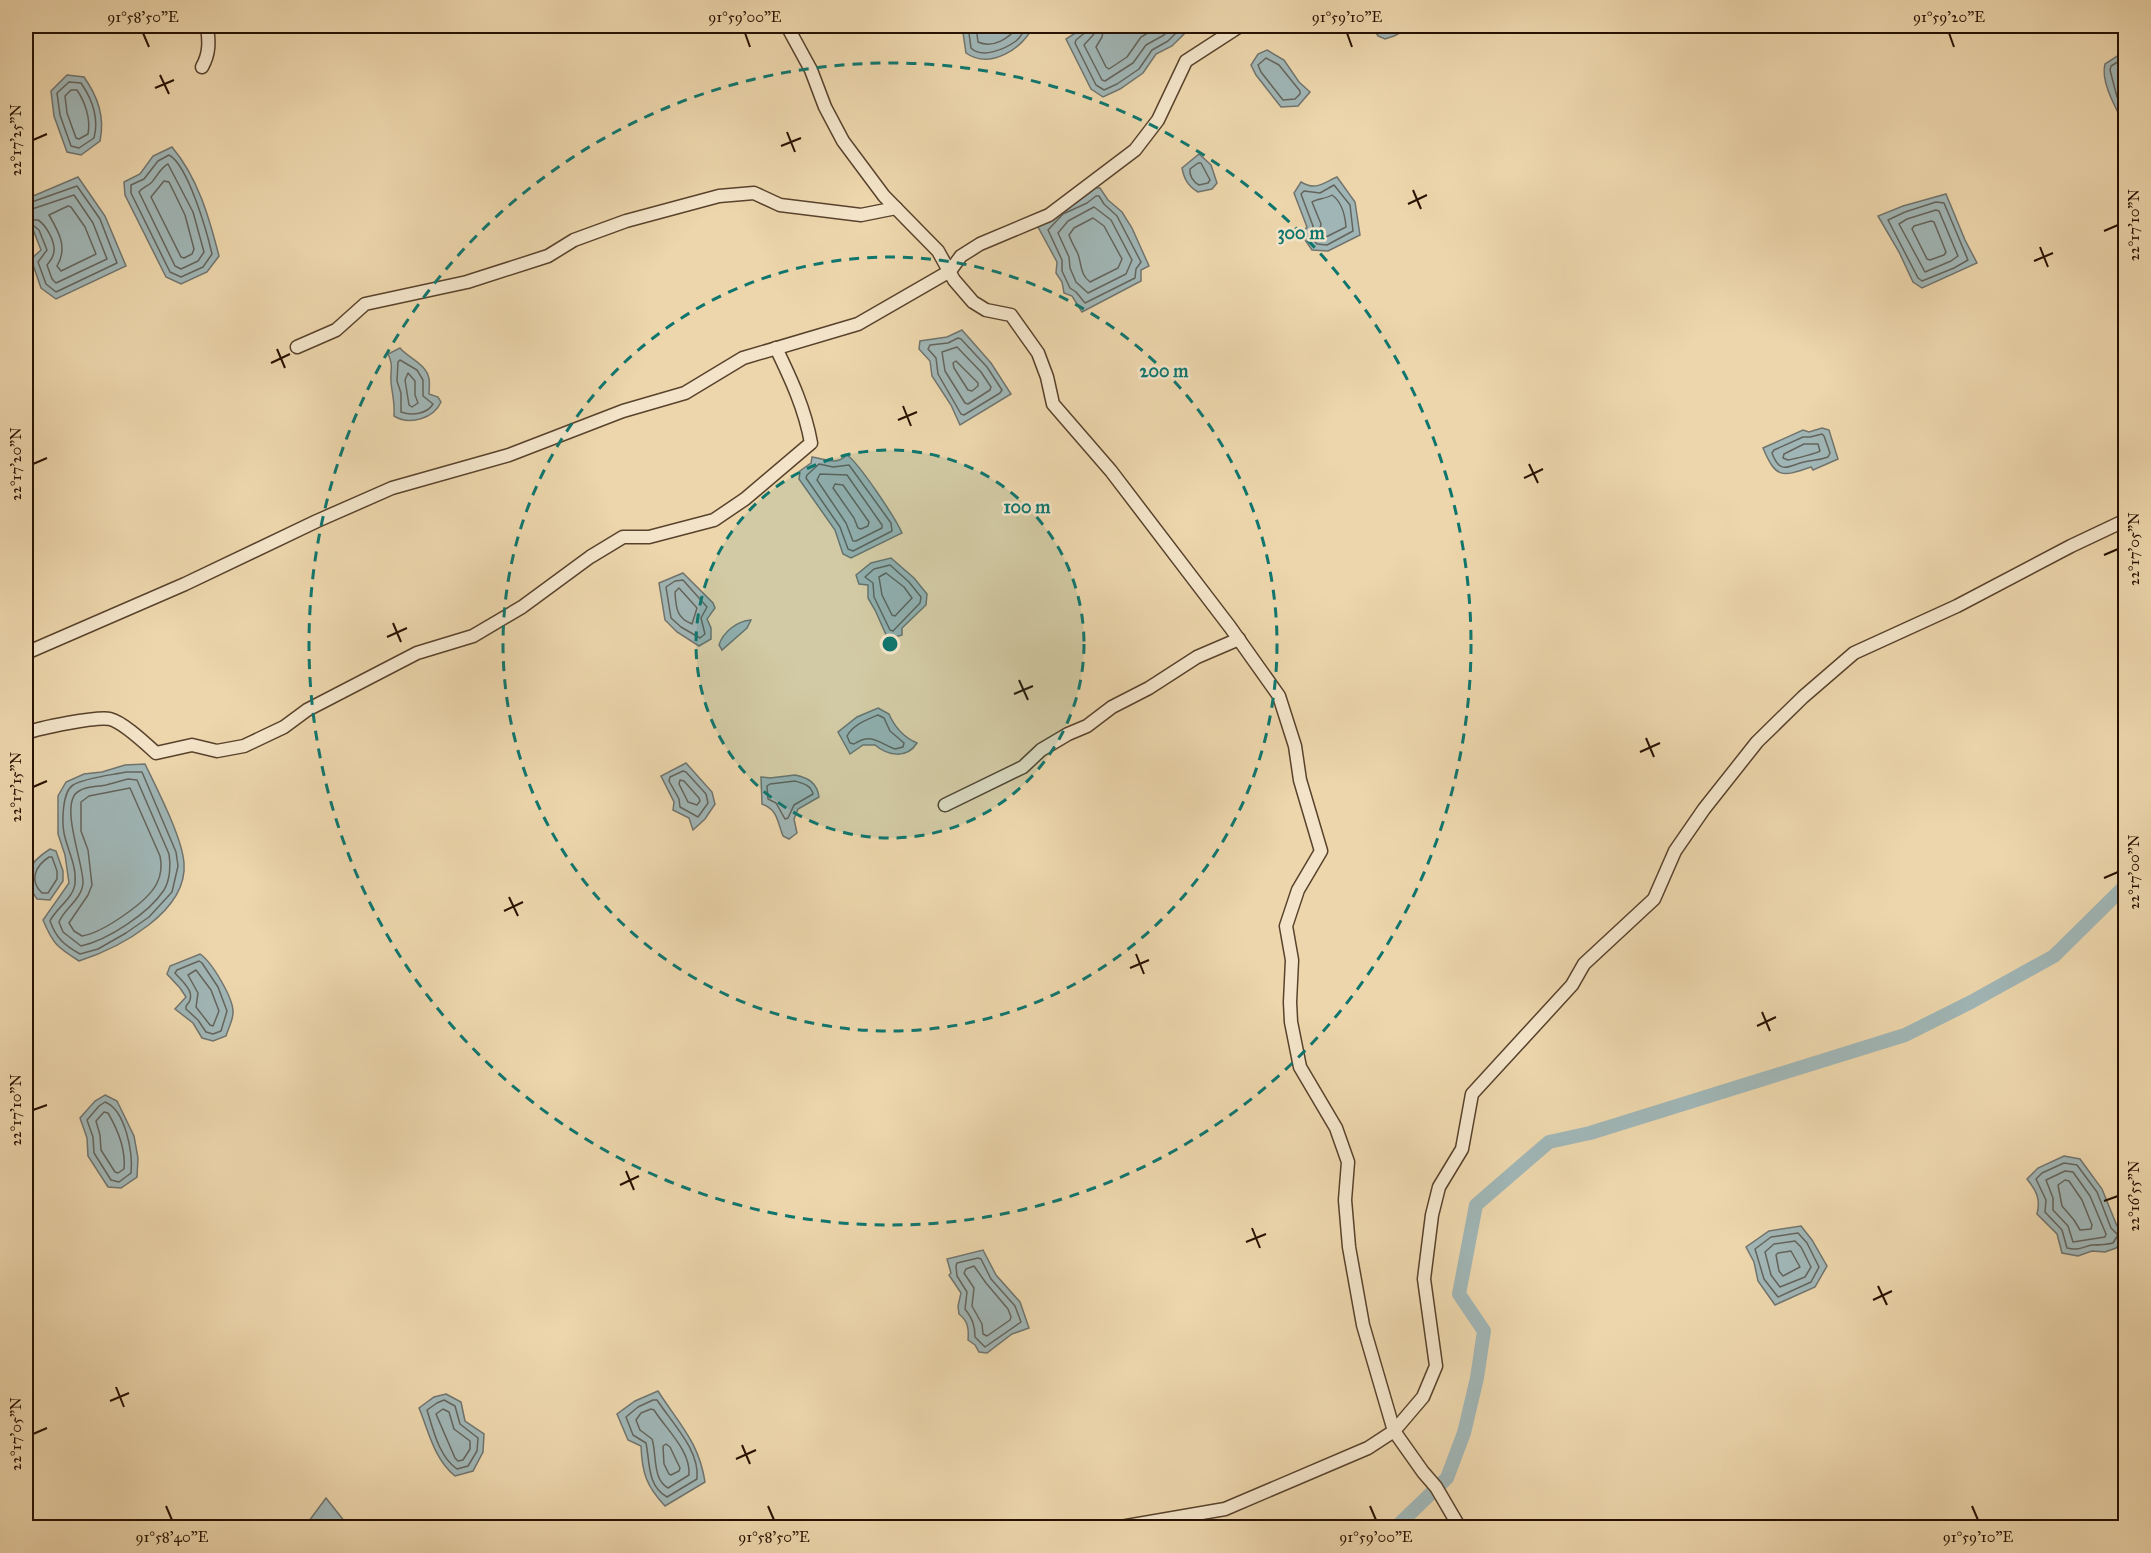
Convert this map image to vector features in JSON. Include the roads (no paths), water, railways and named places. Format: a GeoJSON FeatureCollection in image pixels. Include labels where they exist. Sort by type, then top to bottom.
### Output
{"type":"FeatureCollection","features":[{"type":"Feature","properties":{"kind":"street"},"geometry":{"type":"LineString","coordinates":[[202,67],[207,59],[210,44],[207,26]]}},
{"type":"Feature","properties":{"kind":"street"},"geometry":{"type":"LineString","coordinates":[[787,26],[811,70],[825,107],[843,141],[884,196],[938,251],[973,302],[986,310],[1011,315],[1038,353],[1047,377],[1053,405],[1111,471],[1280,696],[1295,746],[1300,780],[1321,851],[1298,890],[1286,926],[1292,960],[1291,1022],[1300,1067],[1336,1128],[1348,1162],[1345,1200],[1348,1247],[1363,1325],[1394,1431],[1436,1487],[1460,1527]]}},
{"type":"Feature","properties":{"kind":"street"},"geometry":{"type":"LineString","coordinates":[[26,653],[174,589],[392,488],[509,455],[623,411],[685,393],[742,358],[858,324],[950,271],[961,256],[980,244],[1049,215],[1135,150],[1158,120],[1186,61],[1240,26]]}},
{"type":"Feature","properties":{"kind":"street"},"geometry":{"type":"LineString","coordinates":[[297,347],[336,330],[365,304],[467,282],[548,256],[574,240],[626,220],[719,196],[754,193],[780,205],[861,215],[896,208]]}},
{"type":"Feature","properties":{"kind":"street"},"geometry":{"type":"LineString","coordinates":[[26,733],[78,722],[111,719],[137,736],[156,753],[192,745],[217,751],[244,746],[284,727],[307,710],[417,653],[473,636],[522,606],[590,557],[623,537],[650,537],[714,520],[745,499],[811,443],[794,384],[776,348]]}},
{"type":"Feature","properties":{"kind":"street"},"geometry":{"type":"LineString","coordinates":[[1115,1527],[1225,1509],[1368,1448],[1394,1431],[1424,1397],[1436,1366],[1424,1279],[1432,1215],[1439,1187],[1462,1149],[1472,1095],[1572,985],[1584,964],[1654,899],[1675,851],[1704,809],[1757,742],[1828,675],[1854,653],[1957,606],[2126,520]]}},
{"type":"Feature","properties":{"kind":"street"},"geometry":{"type":"LineString","coordinates":[[945,805],[1023,766],[1041,750],[1087,726],[1112,706],[1149,688],[1197,657],[1239,639]]}},
{"type":"Feature","properties":{"kind":"water"},"geometry":{"type":"Polygon","coordinates":[[[962,26],[1033,26],[1029,34],[1014,49],[995,58],[985,59],[975,58],[966,53],[962,26]]]}},
{"type":"Feature","properties":{"kind":"water"},"geometry":{"type":"Polygon","coordinates":[[[1086,26],[1181,26],[1185,33],[1172,46],[1156,54],[1143,73],[1120,89],[1103,97],[1091,89],[1066,39],[1086,26]]]}},
{"type":"Feature","properties":{"kind":"water"},"geometry":{"type":"Polygon","coordinates":[[[1372,26],[1413,26],[1385,39],[1378,36],[1372,26]]]}},
{"type":"Feature","properties":{"kind":"water"},"geometry":{"type":"Polygon","coordinates":[[[1267,50],[1284,60],[1299,82],[1310,92],[1298,106],[1281,107],[1256,75],[1251,65],[1258,54],[1267,50]]]}},
{"type":"Feature","properties":{"kind":"water"},"geometry":{"type":"Polygon","coordinates":[[[2125,51],[2125,126],[2110,96],[2104,71],[2105,64],[2125,51]]]}},
{"type":"Feature","properties":{"kind":"water"},"geometry":{"type":"Polygon","coordinates":[[[67,75],[84,77],[97,100],[101,115],[100,141],[81,155],[67,152],[54,116],[51,91],[67,75]]]}},
{"type":"Feature","properties":{"kind":"water"},"geometry":{"type":"Polygon","coordinates":[[[172,147],[196,185],[207,213],[219,256],[207,272],[181,284],[166,277],[125,195],[124,182],[140,174],[153,156],[172,147]]]}},
{"type":"Feature","properties":{"kind":"water"},"geometry":{"type":"Polygon","coordinates":[[[1199,154],[1211,165],[1217,183],[1212,189],[1198,192],[1187,182],[1182,168],[1199,154]]]}},
{"type":"Feature","properties":{"kind":"water"},"geometry":{"type":"Polygon","coordinates":[[[78,177],[105,216],[126,266],[56,299],[41,288],[31,259],[41,250],[34,232],[26,235],[26,199],[78,177]]]}},
{"type":"Feature","properties":{"kind":"water"},"geometry":{"type":"Polygon","coordinates":[[[1337,177],[1355,202],[1360,235],[1328,251],[1312,250],[1301,234],[1307,227],[1294,193],[1301,182],[1315,186],[1337,177]]]}},
{"type":"Feature","properties":{"kind":"water"},"geometry":{"type":"Polygon","coordinates":[[[1095,188],[1100,188],[1108,200],[1122,212],[1149,266],[1141,270],[1141,281],[1082,312],[1072,296],[1064,293],[1062,282],[1056,273],[1057,262],[1038,227],[1095,188]]]}},
{"type":"Feature","properties":{"kind":"water"},"geometry":{"type":"Polygon","coordinates":[[[1946,194],[1977,263],[1922,288],[1913,282],[1878,216],[1903,206],[1946,194]]]}},
{"type":"Feature","properties":{"kind":"water"},"geometry":{"type":"Polygon","coordinates":[[[962,330],[991,363],[1011,394],[960,425],[951,405],[932,376],[930,361],[919,349],[920,341],[947,337],[962,330]]]}},
{"type":"Feature","properties":{"kind":"water"},"geometry":{"type":"Polygon","coordinates":[[[400,348],[425,369],[429,379],[429,394],[438,397],[441,402],[438,408],[421,419],[407,420],[394,416],[391,365],[388,354],[400,348]]]}},
{"type":"Feature","properties":{"kind":"water"},"geometry":{"type":"Polygon","coordinates":[[[1822,428],[1829,430],[1838,459],[1813,470],[1811,467],[1793,473],[1781,473],[1772,465],[1763,448],[1803,430],[1809,432],[1822,428]]]}},
{"type":"Feature","properties":{"kind":"water"},"geometry":{"type":"Polygon","coordinates":[[[847,455],[877,492],[902,533],[851,558],[843,554],[835,530],[799,479],[800,471],[811,463],[812,457],[834,461],[847,455]]]}},
{"type":"Feature","properties":{"kind":"water"},"geometry":{"type":"Polygon","coordinates":[[[891,558],[914,578],[927,594],[926,605],[902,628],[902,635],[888,639],[868,598],[868,585],[859,584],[856,575],[871,563],[891,558]]]}},
{"type":"Feature","properties":{"kind":"water"},"geometry":{"type":"Polygon","coordinates":[[[683,573],[713,603],[715,608],[707,619],[711,628],[711,639],[699,646],[677,632],[665,620],[659,583],[683,573]]]}},
{"type":"Feature","properties":{"kind":"water"},"geometry":{"type":"Polygon","coordinates":[[[751,620],[747,628],[722,650],[719,645],[727,632],[741,622],[751,620]]]}},
{"type":"Feature","properties":{"kind":"water"},"geometry":{"type":"Polygon","coordinates":[[[878,708],[889,714],[897,728],[917,743],[903,754],[886,752],[875,745],[863,745],[850,754],[838,732],[857,717],[878,708]]]}},
{"type":"Feature","properties":{"kind":"water"},"geometry":{"type":"Polygon","coordinates":[[[686,763],[712,792],[715,804],[705,819],[693,830],[689,818],[673,810],[674,802],[661,776],[686,763]]]}},
{"type":"Feature","properties":{"kind":"water"},"geometry":{"type":"Polygon","coordinates":[[[145,764],[179,840],[184,863],[182,881],[175,897],[148,926],[113,947],[79,961],[56,944],[43,920],[69,883],[65,855],[58,834],[58,796],[66,782],[84,774],[102,772],[125,765],[145,764]]]}},
{"type":"Feature","properties":{"kind":"water"},"geometry":{"type":"Polygon","coordinates":[[[795,775],[812,782],[819,797],[798,809],[794,819],[797,833],[789,839],[783,836],[771,809],[762,804],[761,777],[795,775]]]}},
{"type":"Feature","properties":{"kind":"water"},"geometry":{"type":"Polygon","coordinates":[[[50,849],[56,851],[63,871],[63,881],[50,900],[37,899],[29,884],[29,871],[36,860],[50,849]]]}},
{"type":"Feature","properties":{"kind":"water"},"geometry":{"type":"Polygon","coordinates":[[[200,954],[221,981],[230,999],[233,1013],[226,1036],[213,1041],[202,1038],[193,1023],[175,1009],[186,997],[167,974],[170,966],[200,954]]]}},
{"type":"Feature","properties":{"kind":"water"},"geometry":{"type":"Polygon","coordinates":[[[105,1095],[117,1101],[134,1136],[138,1158],[137,1177],[121,1188],[108,1187],[88,1156],[87,1138],[80,1118],[95,1101],[105,1095]]]}},
{"type":"Feature","properties":{"kind":"water"},"geometry":{"type":"Polygon","coordinates":[[[2064,1156],[2080,1159],[2102,1189],[2117,1226],[2124,1231],[2125,1238],[2116,1248],[2105,1252],[2092,1251],[2078,1256],[2062,1253],[2057,1234],[2037,1214],[2037,1195],[2027,1179],[2038,1168],[2064,1156]]]}},
{"type":"Feature","properties":{"kind":"water"},"geometry":{"type":"Polygon","coordinates":[[[1801,1226],[1827,1266],[1815,1287],[1775,1305],[1758,1281],[1754,1262],[1746,1247],[1769,1231],[1801,1226]]]}},
{"type":"Feature","properties":{"kind":"water"},"geometry":{"type":"Polygon","coordinates":[[[983,1250],[996,1275],[1020,1302],[1029,1328],[1012,1334],[987,1353],[979,1352],[968,1340],[967,1326],[959,1314],[961,1293],[949,1275],[951,1273],[947,1259],[983,1250]]]}},
{"type":"Feature","properties":{"kind":"water"},"geometry":{"type":"Polygon","coordinates":[[[658,1391],[693,1444],[705,1482],[665,1506],[653,1492],[646,1478],[641,1446],[628,1440],[617,1414],[635,1401],[658,1391]]]}},
{"type":"Feature","properties":{"kind":"water"},"geometry":{"type":"Polygon","coordinates":[[[446,1394],[461,1402],[465,1421],[484,1434],[483,1452],[473,1471],[455,1476],[437,1453],[419,1408],[434,1397],[446,1394]]]}},
{"type":"Feature","properties":{"kind":"water"},"geometry":{"type":"Polygon","coordinates":[[[326,1498],[349,1527],[298,1527],[309,1521],[326,1498]]]}},
{"type":"Feature","properties":{"kind":"waterway"},"geometry":{"type":"LineString","coordinates":[[1395,1528],[1447,1478],[1464,1433],[1477,1378],[1484,1331],[1459,1294],[1476,1205],[1549,1142],[1590,1133],[1905,1035],[2054,956],[2126,885]]}}]}
